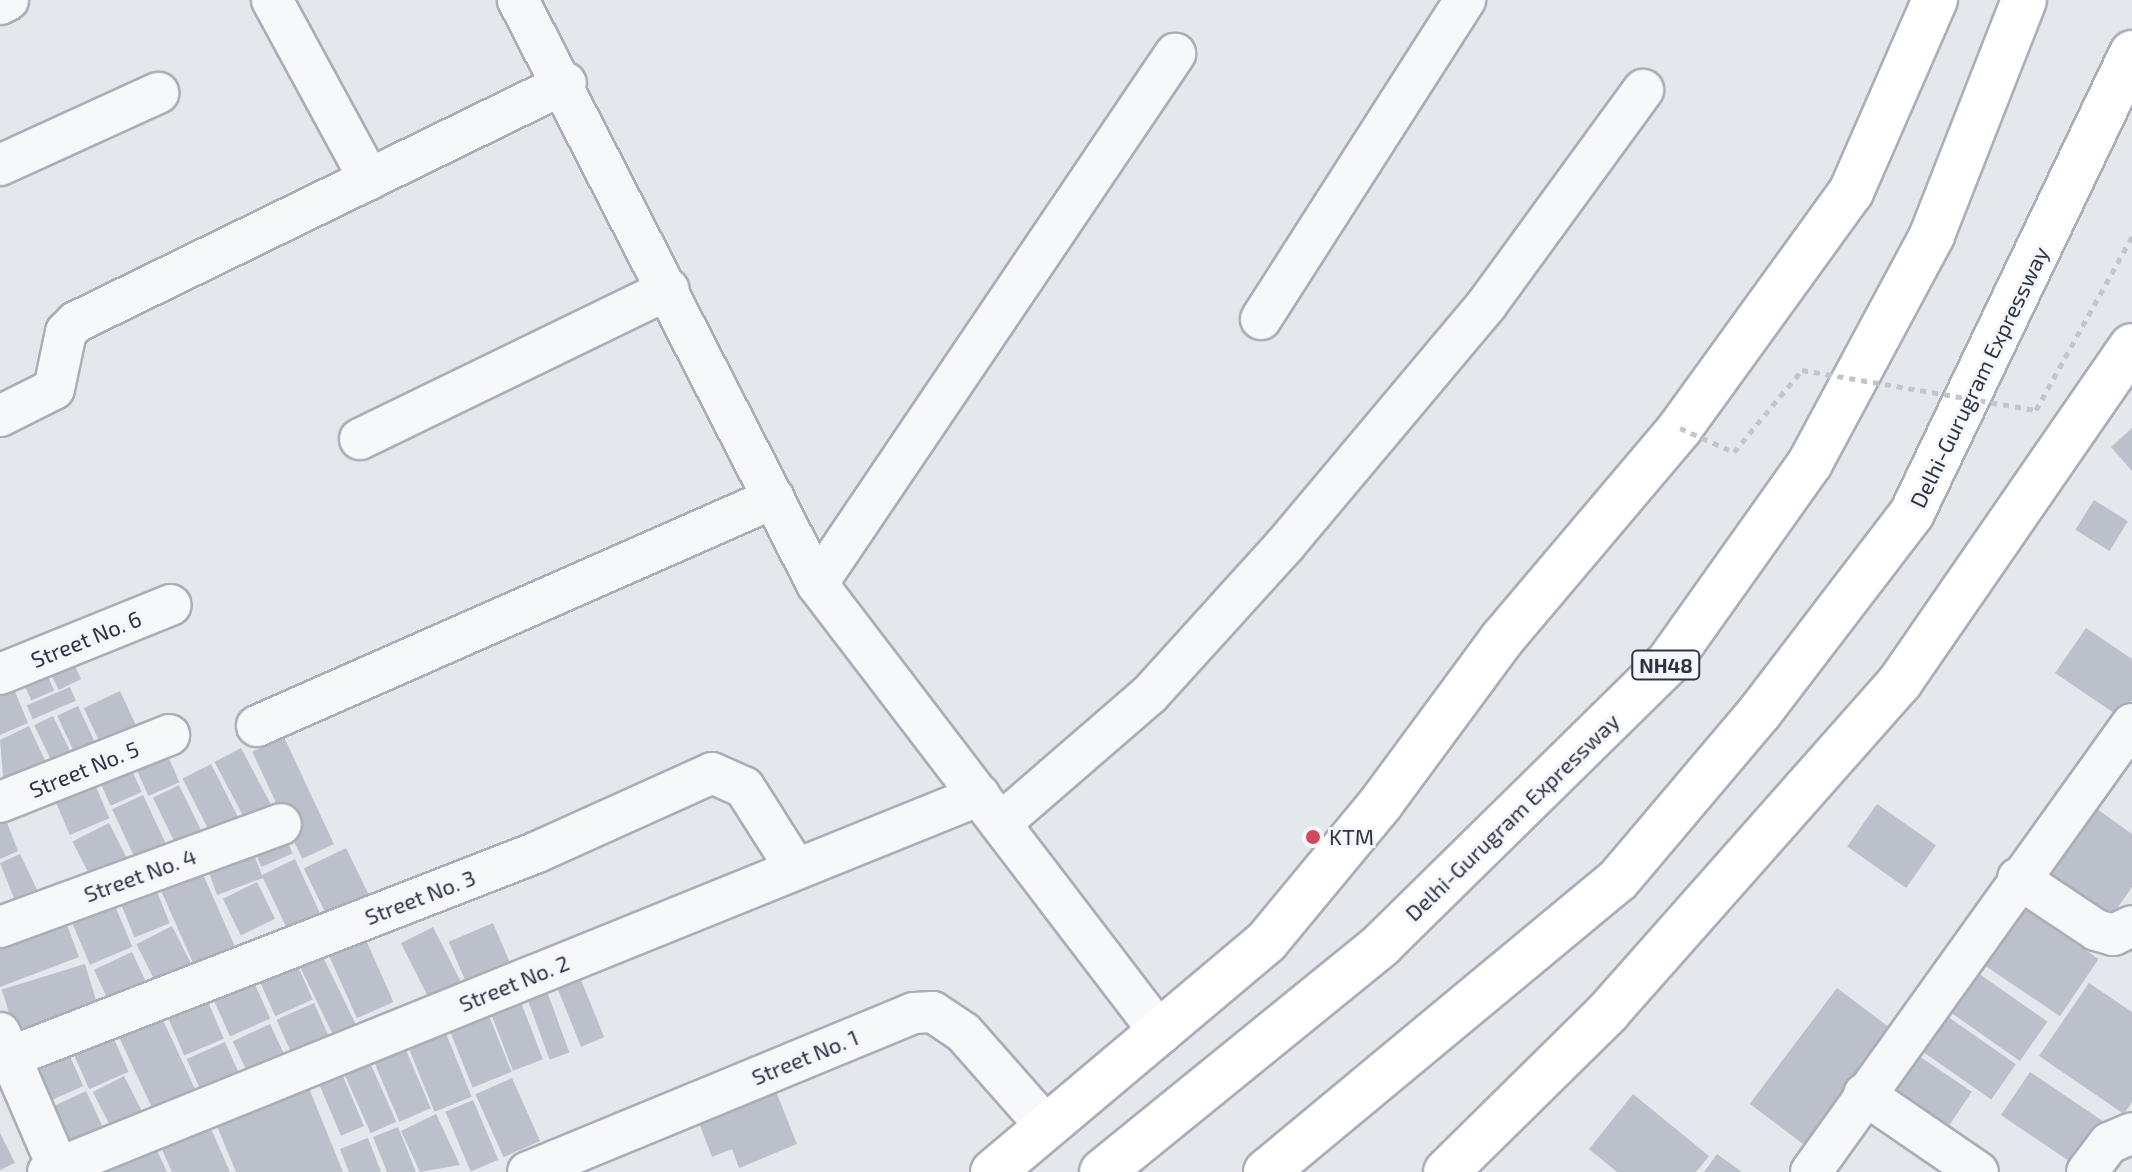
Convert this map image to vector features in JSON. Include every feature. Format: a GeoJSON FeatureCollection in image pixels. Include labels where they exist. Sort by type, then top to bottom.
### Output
{"type":"FeatureCollection","features":[{"type":"Feature","properties":{"kind":"main road"},"geometry":{"type":"LineString","coordinates":[[993,1172],[1161,1034],[1267,941],[1502,639],[1680,428],[1851,192],[1935,0]]}},
{"type":"Feature","properties":{"kind":"main road","name":"Delhi-Gurugram Expressway"},"geometry":{"type":"LineString","coordinates":[[1102,1172],[1381,945],[1668,663],[1810,463],[1846,396],[1932,235],[2024,0]]}},
{"type":"Feature","properties":{"kind":"main road","name":"Delhi-Gurugram Expressway"},"geometry":{"type":"LineString","coordinates":[[1266,1172],[1618,880],[1760,712],[1912,513],[2132,53]]}},
{"type":"Feature","properties":{"kind":"main road"},"geometry":{"type":"LineString","coordinates":[[1446,1172],[1608,1012],[1900,682],[2132,346]]}},
{"type":"Feature","properties":{"kind":"street"},"geometry":{"type":"LineString","coordinates":[[0,4],[8,0]]}},
{"type":"Feature","properties":{"kind":"street"},"geometry":{"type":"LineString","coordinates":[[272,0],[369,179]]}},
{"type":"Feature","properties":{"kind":"street"},"geometry":{"type":"LineString","coordinates":[[1261,319],[1465,0]]}},
{"type":"Feature","properties":{"kind":"street"},"geometry":{"type":"LineString","coordinates":[[520,1],[566,83],[817,584],[1161,1034]]}},
{"type":"Feature","properties":{"kind":"street"},"geometry":{"type":"LineString","coordinates":[[817,584],[1175,54]]}},
{"type":"Feature","properties":{"kind":"street"},"geometry":{"type":"LineString","coordinates":[[0,416],[54,389],[66,332],[76,322],[566,83]]}},
{"type":"Feature","properties":{"kind":"street","name":"Street No. 2"},"geometry":{"type":"LineString","coordinates":[[55,1170],[796,869],[991,809],[1150,694],[1285,545],[1487,304],[1643,90]]}},
{"type":"Feature","properties":{"kind":"street"},"geometry":{"type":"LineString","coordinates":[[0,165],[158,93]]}},
{"type":"Feature","properties":{"kind":"street"},"geometry":{"type":"LineString","coordinates":[[360,439],[669,289]]}},
{"type":"Feature","properties":{"kind":"street"},"geometry":{"type":"LineString","coordinates":[[257,726],[774,498]]}},
{"type":"Feature","properties":{"kind":"street","name":"Street No. 6"},"geometry":{"type":"LineString","coordinates":[[0,674],[171,605]]}},
{"type":"Feature","properties":{"kind":"street"},"geometry":{"type":"LineString","coordinates":[[1811,1172],[2018,878],[2132,724]]}},
{"type":"Feature","properties":{"kind":"street","name":"Street No. 5"},"geometry":{"type":"LineString","coordinates":[[0,802],[169,735]]}},
{"type":"Feature","properties":{"kind":"street","name":"Street No. 3"},"geometry":{"type":"LineString","coordinates":[[3,1050],[535,853],[712,773],[744,787],[796,869]]}},
{"type":"Feature","properties":{"kind":"street","name":"Street No. 4"},"geometry":{"type":"LineString","coordinates":[[0,927],[281,824]]}},
{"type":"Feature","properties":{"kind":"street"},"geometry":{"type":"LineString","coordinates":[[2018,878],[2096,930],[2113,935],[2132,926]]}},
{"type":"Feature","properties":{"kind":"street","name":"Street No. 1"},"geometry":{"type":"LineString","coordinates":[[528,1172],[914,1013],[933,1012],[964,1033],[1047,1127]]}},
{"type":"Feature","properties":{"kind":"street"},"geometry":{"type":"LineString","coordinates":[[3,1050],[55,1170]]}},
{"type":"Feature","properties":{"kind":"street"},"geometry":{"type":"LineString","coordinates":[[1864,1094],[1978,1172]]}},
{"type":"Feature","properties":{"kind":"street"},"geometry":{"type":"LineString","coordinates":[[2087,1172],[2109,1143],[2132,1133]]}},
{"type":"Feature","properties":{"kind":"path"},"geometry":{"type":"LineString","coordinates":[[1680,428],[1734,452],[1802,370],[2036,410],[2132,237]]}},
{"type":"Feature","properties":{"kind":"building"},"geometry":{"type":"Polygon","coordinates":[[[2132,428],[2132,471],[2111,447],[2132,428]]]}},
{"type":"Feature","properties":{"kind":"building"},"geometry":{"type":"Polygon","coordinates":[[[2094,500],[2128,521],[2109,551],[2075,530],[2094,500]]]}},
{"type":"Feature","properties":{"kind":"building"},"geometry":{"type":"Polygon","coordinates":[[[2086,628],[2132,659],[2132,700],[2120,717],[2055,673],[2086,628]]]}},
{"type":"Feature","properties":{"kind":"building"},"geometry":{"type":"Polygon","coordinates":[[[68,652],[81,679],[59,690],[46,663],[68,652]]]}},
{"type":"Feature","properties":{"kind":"building"},"geometry":{"type":"Polygon","coordinates":[[[42,663],[54,690],[31,701],[19,673],[42,663]]]}},
{"type":"Feature","properties":{"kind":"building"},"geometry":{"type":"Polygon","coordinates":[[[11,682],[28,723],[0,735],[0,686],[11,682]]]}},
{"type":"Feature","properties":{"kind":"building"},"geometry":{"type":"Polygon","coordinates":[[[70,687],[76,701],[33,719],[27,705],[70,687]]]}},
{"type":"Feature","properties":{"kind":"building"},"geometry":{"type":"Polygon","coordinates":[[[120,691],[138,730],[102,747],[84,708],[120,691]]]}},
{"type":"Feature","properties":{"kind":"building"},"geometry":{"type":"Polygon","coordinates":[[[78,706],[98,749],[77,758],[57,716],[78,706]]]}},
{"type":"Feature","properties":{"kind":"building"},"geometry":{"type":"Polygon","coordinates":[[[53,716],[74,760],[56,769],[34,725],[53,716]]]}},
{"type":"Feature","properties":{"kind":"building"},"geometry":{"type":"Polygon","coordinates":[[[29,726],[48,767],[4,788],[0,740],[29,726]]]}},
{"type":"Feature","properties":{"kind":"building"},"geometry":{"type":"Polygon","coordinates":[[[284,737],[334,844],[302,859],[252,752],[284,737]]]}},
{"type":"Feature","properties":{"kind":"building"},"geometry":{"type":"Polygon","coordinates":[[[162,743],[179,782],[148,796],[131,757],[162,743]]]}},
{"type":"Feature","properties":{"kind":"building"},"geometry":{"type":"Polygon","coordinates":[[[241,748],[278,818],[252,832],[215,762],[241,748]]]}},
{"type":"Feature","properties":{"kind":"building"},"geometry":{"type":"Polygon","coordinates":[[[127,759],[142,792],[111,806],[96,773],[127,759]]]}},
{"type":"Feature","properties":{"kind":"building"},"geometry":{"type":"Polygon","coordinates":[[[211,764],[244,829],[216,844],[182,779],[211,764]]]}},
{"type":"Feature","properties":{"kind":"building"},"geometry":{"type":"Polygon","coordinates":[[[91,775],[109,818],[70,835],[51,792],[91,775]]]}},
{"type":"Feature","properties":{"kind":"building"},"geometry":{"type":"Polygon","coordinates":[[[179,785],[204,837],[178,850],[153,798],[179,785]]]}},
{"type":"Feature","properties":{"kind":"building"},"geometry":{"type":"Polygon","coordinates":[[[143,795],[170,852],[139,866],[112,809],[143,795]]]}},
{"type":"Feature","properties":{"kind":"building"},"geometry":{"type":"Polygon","coordinates":[[[2083,799],[2132,834],[2132,887],[2111,917],[2036,864],[2083,799]]]}},
{"type":"Feature","properties":{"kind":"building"},"geometry":{"type":"Polygon","coordinates":[[[1877,804],[1936,845],[1906,888],[1847,847],[1877,804]]]}},
{"type":"Feature","properties":{"kind":"building"},"geometry":{"type":"Polygon","coordinates":[[[4,815],[18,851],[0,859],[0,817],[4,815]]]}},
{"type":"Feature","properties":{"kind":"building"},"geometry":{"type":"Polygon","coordinates":[[[109,823],[132,868],[96,887],[72,842],[109,823]]]}},
{"type":"Feature","properties":{"kind":"building"},"geometry":{"type":"Polygon","coordinates":[[[281,826],[293,854],[261,867],[250,839],[281,826]]]}},
{"type":"Feature","properties":{"kind":"building"},"geometry":{"type":"Polygon","coordinates":[[[249,842],[262,875],[295,859],[324,922],[291,937],[263,878],[217,895],[204,859],[249,842]]]}},
{"type":"Feature","properties":{"kind":"building"},"geometry":{"type":"Polygon","coordinates":[[[346,848],[371,899],[329,920],[304,869],[346,848]]]}},
{"type":"Feature","properties":{"kind":"building"},"geometry":{"type":"Polygon","coordinates":[[[20,854],[43,902],[20,913],[0,863],[20,854]]]}},
{"type":"Feature","properties":{"kind":"building"},"geometry":{"type":"Polygon","coordinates":[[[201,870],[236,948],[194,966],[160,888],[201,870]]]}},
{"type":"Feature","properties":{"kind":"building"},"geometry":{"type":"Polygon","coordinates":[[[151,877],[170,923],[134,938],[116,891],[151,877]]]}},
{"type":"Feature","properties":{"kind":"building"},"geometry":{"type":"Polygon","coordinates":[[[257,882],[275,919],[241,936],[223,899],[257,882]]]}},
{"type":"Feature","properties":{"kind":"building"},"geometry":{"type":"Polygon","coordinates":[[[112,899],[132,947],[90,965],[70,917],[112,899]]]}},
{"type":"Feature","properties":{"kind":"building"},"geometry":{"type":"Polygon","coordinates":[[[2014,902],[2099,959],[2060,1016],[1975,959],[2014,902]]]}},
{"type":"Feature","properties":{"kind":"building"},"geometry":{"type":"Polygon","coordinates":[[[63,914],[79,957],[0,987],[0,938],[63,914]]]}},
{"type":"Feature","properties":{"kind":"building"},"geometry":{"type":"Polygon","coordinates":[[[493,923],[515,975],[471,993],[449,942],[493,923]]]}},
{"type":"Feature","properties":{"kind":"building"},"geometry":{"type":"Polygon","coordinates":[[[172,926],[194,969],[158,987],[136,944],[172,926]]]}},
{"type":"Feature","properties":{"kind":"building"},"geometry":{"type":"Polygon","coordinates":[[[433,927],[463,986],[431,1002],[401,943],[433,927]]]}},
{"type":"Feature","properties":{"kind":"building"},"geometry":{"type":"Polygon","coordinates":[[[365,938],[393,1002],[357,1018],[328,954],[365,938]]]}},
{"type":"Feature","properties":{"kind":"building"},"geometry":{"type":"Polygon","coordinates":[[[132,952],[150,991],[112,1009],[94,970],[132,952]]]}},
{"type":"Feature","properties":{"kind":"building"},"geometry":{"type":"Polygon","coordinates":[[[292,953],[313,1000],[275,1016],[255,970],[292,953]]]}},
{"type":"Feature","properties":{"kind":"building"},"geometry":{"type":"Polygon","coordinates":[[[322,955],[358,1028],[335,1039],[300,966],[322,955]]]}},
{"type":"Feature","properties":{"kind":"building"},"geometry":{"type":"Polygon","coordinates":[[[85,964],[99,1009],[16,1034],[2,989],[85,964]]]}},
{"type":"Feature","properties":{"kind":"building"},"geometry":{"type":"Polygon","coordinates":[[[575,965],[604,1037],[581,1047],[552,974],[575,965]]]}},
{"type":"Feature","properties":{"kind":"building"},"geometry":{"type":"Polygon","coordinates":[[[1968,966],[2047,1022],[2020,1061],[1940,1005],[1968,966]]]}},
{"type":"Feature","properties":{"kind":"building"},"geometry":{"type":"Polygon","coordinates":[[[249,971],[270,1019],[230,1036],[209,989],[249,971]]]}},
{"type":"Feature","properties":{"kind":"building"},"geometry":{"type":"Polygon","coordinates":[[[544,983],[569,1053],[550,1060],[524,990],[544,983]]]}},
{"type":"Feature","properties":{"kind":"building"},"geometry":{"type":"Polygon","coordinates":[[[2089,983],[2132,1012],[2132,1102],[2124,1114],[2039,1056],[2089,983]]]}},
{"type":"Feature","properties":{"kind":"building"},"geometry":{"type":"Polygon","coordinates":[[[1837,988],[1895,1031],[1807,1147],[1750,1104],[1837,988]]]}},
{"type":"Feature","properties":{"kind":"building"},"geometry":{"type":"Polygon","coordinates":[[[203,990],[224,1039],[184,1056],[163,1007],[203,990]]]}},
{"type":"Feature","properties":{"kind":"building"},"geometry":{"type":"Polygon","coordinates":[[[517,992],[543,1059],[513,1071],[487,1003],[517,992]]]}},
{"type":"Feature","properties":{"kind":"building"},"geometry":{"type":"Polygon","coordinates":[[[314,1003],[333,1045],[295,1062],[277,1020],[314,1003]]]}},
{"type":"Feature","properties":{"kind":"building"},"geometry":{"type":"Polygon","coordinates":[[[485,1006],[512,1072],[473,1088],[446,1022],[485,1006]]]}},
{"type":"Feature","properties":{"kind":"building"},"geometry":{"type":"Polygon","coordinates":[[[1934,1007],[2016,1064],[1991,1100],[1909,1042],[1934,1007]]]}},
{"type":"Feature","properties":{"kind":"building"},"geometry":{"type":"Polygon","coordinates":[[[162,1018],[195,1090],[153,1109],[119,1038],[162,1018]]]}},
{"type":"Feature","properties":{"kind":"building"},"geometry":{"type":"Polygon","coordinates":[[[270,1024],[289,1065],[252,1082],[233,1041],[270,1024]]]}},
{"type":"Feature","properties":{"kind":"building"},"geometry":{"type":"Polygon","coordinates":[[[109,1028],[129,1072],[89,1089],[70,1045],[109,1028]]]}},
{"type":"Feature","properties":{"kind":"building"},"geometry":{"type":"Polygon","coordinates":[[[445,1031],[472,1097],[435,1112],[408,1046],[445,1031]]]}},
{"type":"Feature","properties":{"kind":"building"},"geometry":{"type":"Polygon","coordinates":[[[225,1042],[244,1085],[206,1102],[187,1059],[225,1042]]]}},
{"type":"Feature","properties":{"kind":"building"},"geometry":{"type":"Polygon","coordinates":[[[403,1043],[431,1108],[399,1122],[372,1056],[403,1043]]]}},
{"type":"Feature","properties":{"kind":"building"},"geometry":{"type":"Polygon","coordinates":[[[65,1045],[83,1086],[41,1105],[23,1064],[65,1045]]]}},
{"type":"Feature","properties":{"kind":"building"},"geometry":{"type":"Polygon","coordinates":[[[1913,1052],[1972,1092],[1940,1139],[1881,1099],[1913,1052]]]}},
{"type":"Feature","properties":{"kind":"building"},"geometry":{"type":"Polygon","coordinates":[[[367,1056],[396,1122],[371,1133],[341,1067],[367,1056]]]}},
{"type":"Feature","properties":{"kind":"building"},"geometry":{"type":"Polygon","coordinates":[[[339,1067],[364,1126],[341,1136],[316,1077],[339,1067]]]}},
{"type":"Feature","properties":{"kind":"building"},"geometry":{"type":"Polygon","coordinates":[[[2030,1072],[2112,1127],[2083,1170],[2001,1115],[2030,1072]]]}},
{"type":"Feature","properties":{"kind":"building"},"geometry":{"type":"Polygon","coordinates":[[[124,1076],[144,1115],[113,1131],[93,1092],[124,1076]]]}},
{"type":"Feature","properties":{"kind":"building"},"geometry":{"type":"Polygon","coordinates":[[[512,1078],[540,1141],[504,1157],[475,1094],[512,1078]]]}},
{"type":"Feature","properties":{"kind":"building"},"geometry":{"type":"Polygon","coordinates":[[[306,1081],[343,1172],[236,1172],[214,1119],[306,1081]]]}},
{"type":"Feature","properties":{"kind":"building"},"geometry":{"type":"Polygon","coordinates":[[[773,1084],[797,1144],[739,1168],[732,1149],[712,1157],[696,1115],[773,1084]]]}},
{"type":"Feature","properties":{"kind":"building"},"geometry":{"type":"Polygon","coordinates":[[[86,1091],[108,1137],[63,1158],[42,1112],[86,1091]]]}},
{"type":"Feature","properties":{"kind":"building"},"geometry":{"type":"Polygon","coordinates":[[[1633,1094],[1709,1156],[1696,1172],[1617,1172],[1589,1149],[1633,1094]]]}},
{"type":"Feature","properties":{"kind":"building"},"geometry":{"type":"Polygon","coordinates":[[[473,1100],[498,1160],[471,1172],[445,1112],[473,1100]]]}},
{"type":"Feature","properties":{"kind":"building"},"geometry":{"type":"Polygon","coordinates":[[[436,1114],[460,1165],[420,1172],[401,1131],[436,1114]]]}},
{"type":"Feature","properties":{"kind":"building"},"geometry":{"type":"Polygon","coordinates":[[[208,1122],[230,1172],[172,1172],[159,1143],[208,1122]]]}},
{"type":"Feature","properties":{"kind":"building"},"geometry":{"type":"Polygon","coordinates":[[[398,1127],[416,1172],[387,1172],[373,1137],[398,1127]]]}},
{"type":"Feature","properties":{"kind":"building"},"geometry":{"type":"Polygon","coordinates":[[[0,1133],[15,1163],[0,1170],[0,1133]]]}},
{"type":"Feature","properties":{"kind":"building"},"geometry":{"type":"Polygon","coordinates":[[[368,1138],[381,1172],[349,1172],[340,1149],[368,1138]]]}},
{"type":"Feature","properties":{"kind":"building"},"geometry":{"type":"Polygon","coordinates":[[[155,1146],[167,1172],[98,1172],[155,1146]]]}},
{"type":"Feature","properties":{"kind":"building"},"geometry":{"type":"Polygon","coordinates":[[[1717,1154],[1742,1172],[1704,1172],[1717,1154]]]}},
{"type":"Feature","properties":{"kind":"place","name":"KTM"},"geometry":{"type":"Point","coordinates":[1313,837]}}]}
